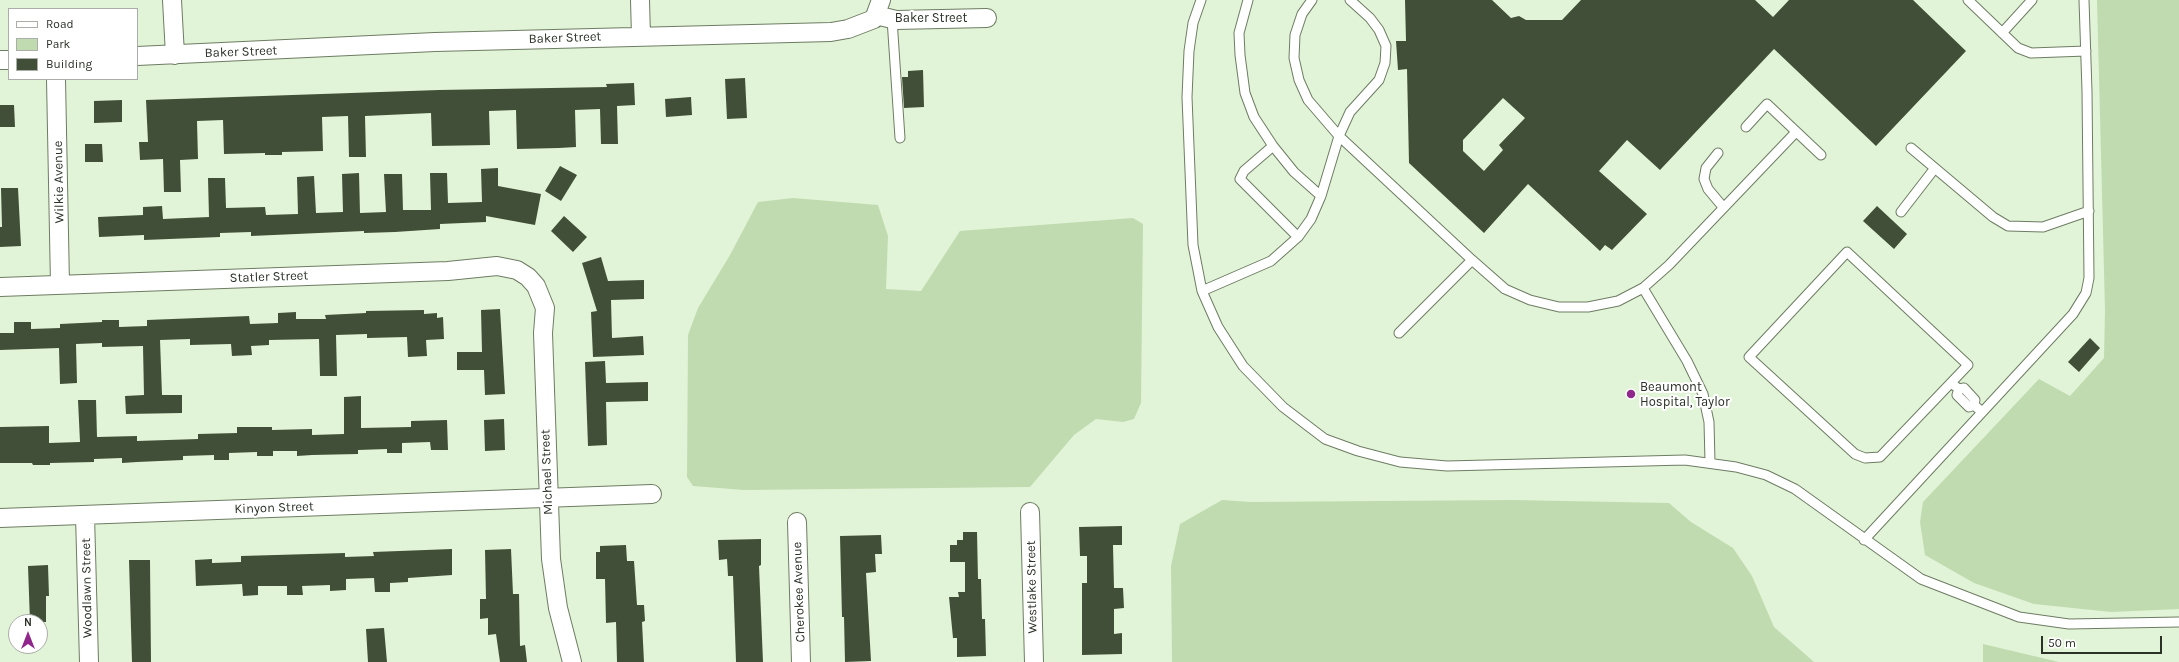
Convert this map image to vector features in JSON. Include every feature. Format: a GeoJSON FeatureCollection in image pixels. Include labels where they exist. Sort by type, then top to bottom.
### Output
{"type":"FeatureCollection","features":[{"type":"Feature","properties":{"kind":"street"},"geometry":{"type":"LineString","coordinates":[[172,0],[175,55]]}},
{"type":"Feature","properties":{"kind":"street"},"geometry":{"type":"LineString","coordinates":[[640,0],[641,36]]}},
{"type":"Feature","properties":{"kind":"street","name":"Baker Street"},"geometry":{"type":"LineString","coordinates":[[138,56],[435,42],[831,32],[864,24],[874,19],[883,11],[987,18]]}},
{"type":"Feature","properties":{"kind":"street","name":"Wilkie Avenue"},"geometry":{"type":"LineString","coordinates":[[56,80],[60,284]]}},
{"type":"Feature","properties":{"kind":"street","name":"Statler Street"},"geometry":{"type":"LineString","coordinates":[[0,287],[448,271],[497,266],[518,270],[533,282]]}},
{"type":"Feature","properties":{"kind":"street","name":"Michael Street"},"geometry":{"type":"LineString","coordinates":[[533,282],[542,296],[544,308],[543,333],[551,559],[558,608],[572,662]]}},
{"type":"Feature","properties":{"kind":"street","name":"Kinyon Street"},"geometry":{"type":"LineString","coordinates":[[0,518],[652,494]]}},
{"type":"Feature","properties":{"kind":"street","name":"Westlake Street"},"geometry":{"type":"LineString","coordinates":[[1030,512],[1034,662]]}},
{"type":"Feature","properties":{"kind":"street","name":"Woodlawn Street"},"geometry":{"type":"LineString","coordinates":[[85,514],[89,662]]}},
{"type":"Feature","properties":{"kind":"street","name":"Cherokee Avenue"},"geometry":{"type":"LineString","coordinates":[[797,522],[801,662]]}},
{"type":"Feature","properties":{"kind":"lane"},"geometry":{"type":"LineString","coordinates":[[1201,0],[1193,23],[1189,51],[1187,97],[1193,245],[1202,291],[1218,327],[1243,366],[1283,407],[1325,439],[1358,451],[1400,462],[1446,466],[1685,460],[1710,462],[1766,475],[1795,489],[1824,508],[1864,540],[1921,579],[2019,617],[2069,624],[2179,622]]}},
{"type":"Feature","properties":{"kind":"lane"},"geometry":{"type":"LineString","coordinates":[[1248,0],[1239,33],[1245,93],[1254,117],[1273,146],[1294,172],[1321,196]]}},
{"type":"Feature","properties":{"kind":"lane"},"geometry":{"type":"LineString","coordinates":[[1312,0],[1302,14],[1295,35],[1294,58],[1299,80],[1308,100],[1339,136],[1472,260],[1505,289],[1530,300],[1559,306],[1588,307],[1618,301],[1643,288],[1669,265],[1796,132]]}},
{"type":"Feature","properties":{"kind":"lane"},"geometry":{"type":"LineString","coordinates":[[1202,291],[1271,261],[1298,237],[1311,219],[1321,196],[1339,136],[1350,112],[1379,80],[1385,63],[1386,46],[1379,30],[1370,18],[1350,0]]}},
{"type":"Feature","properties":{"kind":"lane"},"geometry":{"type":"LineString","coordinates":[[1969,0],[2018,48],[2031,53],[2086,51]]}},
{"type":"Feature","properties":{"kind":"lane"},"geometry":{"type":"LineString","coordinates":[[2002,33],[2032,0]]}},
{"type":"Feature","properties":{"kind":"lane"},"geometry":{"type":"LineString","coordinates":[[1864,540],[2073,314],[2086,293],[2089,278],[2084,0]]}},
{"type":"Feature","properties":{"kind":"lane"},"geometry":{"type":"LineString","coordinates":[[883,11],[900,138]]}},
{"type":"Feature","properties":{"kind":"lane"},"geometry":{"type":"LineString","coordinates":[[1746,127],[1767,104],[1821,155]]}},
{"type":"Feature","properties":{"kind":"lane"},"geometry":{"type":"LineString","coordinates":[[1273,146],[1244,171],[1240,179],[1298,237]]}},
{"type":"Feature","properties":{"kind":"lane"},"geometry":{"type":"LineString","coordinates":[[1911,148],[1993,217],[2008,226],[2043,227],[2088,211]]}},
{"type":"Feature","properties":{"kind":"lane"},"geometry":{"type":"LineString","coordinates":[[1718,154],[1706,168],[1704,179],[1708,189],[1723,207]]}},
{"type":"Feature","properties":{"kind":"lane"},"geometry":{"type":"LineString","coordinates":[[1901,212],[1935,168]]}},
{"type":"Feature","properties":{"kind":"lane"},"geometry":{"type":"LineString","coordinates":[[1847,252],[1968,365],[1952,383],[1880,457],[1865,458],[1855,454],[1749,357],[1847,252]]}},
{"type":"Feature","properties":{"kind":"lane"},"geometry":{"type":"LineString","coordinates":[[1399,333],[1472,260]]}},
{"type":"Feature","properties":{"kind":"lane"},"geometry":{"type":"LineString","coordinates":[[1643,288],[1687,361],[1704,394],[1709,422],[1710,462]]}},
{"type":"Feature","properties":{"kind":"lane"},"geometry":{"type":"LineString","coordinates":[[1952,383],[1959,389],[1964,388],[1975,400],[1974,405],[1982,412]]}},
{"type":"Feature","properties":{"kind":"green space"},"geometry":{"type":"Polygon","coordinates":[[[2097,0],[2179,0],[2179,609],[2111,612],[2034,604],[1974,583],[1925,555],[1920,522],[1923,502],[2039,379],[2070,396],[2104,358],[2105,310],[2097,0]]]}},
{"type":"Feature","properties":{"kind":"green space"},"geometry":{"type":"Polygon","coordinates":[[[793,198],[878,205],[888,236],[886,289],[921,291],[960,231],[1133,218],[1143,224],[1141,403],[1134,419],[1123,422],[1096,419],[1074,435],[1030,487],[744,490],[693,486],[687,477],[688,335],[698,308],[730,255],[758,202],[793,198]]]}},
{"type":"Feature","properties":{"kind":"green space"},"geometry":{"type":"Polygon","coordinates":[[[1222,500],[1251,502],[1513,500],[1669,503],[1691,522],[1733,548],[1752,576],[1774,627],[1814,662],[1172,662],[1171,566],[1180,524],[1222,500]]]}},
{"type":"Feature","properties":{"kind":"green space"},"geometry":{"type":"Polygon","coordinates":[[[1983,644],[2059,662],[1983,662],[1983,644]]]}},
{"type":"Feature","properties":{"kind":"building"},"geometry":{"type":"Polygon","coordinates":[[[1405,0],[1492,0],[1511,18],[1519,16],[1526,20],[1562,20],[1581,0],[1755,0],[1773,17],[1789,0],[1913,0],[1966,51],[1876,146],[1774,49],[1660,170],[1627,140],[1599,171],[1647,214],[1612,250],[1605,245],[1600,251],[1528,184],[1484,233],[1409,163],[1407,69],[1398,70],[1396,41],[1406,41],[1405,0]],[[1503,98],[1463,140],[1463,151],[1484,171],[1503,150],[1499,145],[1525,118],[1503,98]]]}},
{"type":"Feature","properties":{"kind":"building"},"geometry":{"type":"Polygon","coordinates":[[[923,70],[924,107],[904,108],[902,77],[908,77],[908,71],[923,70]]]}},
{"type":"Feature","properties":{"kind":"building"},"geometry":{"type":"Polygon","coordinates":[[[745,78],[747,118],[727,119],[725,79],[745,78]]]}},
{"type":"Feature","properties":{"kind":"building"},"geometry":{"type":"Polygon","coordinates":[[[634,83],[635,105],[617,106],[618,144],[601,144],[600,109],[575,110],[576,147],[517,149],[516,110],[489,111],[490,145],[432,146],[431,113],[365,116],[366,157],[349,157],[348,116],[322,117],[323,151],[282,152],[282,155],[265,155],[265,153],[224,154],[223,120],[197,121],[198,159],[180,160],[181,192],[164,192],[163,159],[140,160],[139,142],[148,142],[146,100],[439,90],[607,87],[606,84],[634,83]]]}},
{"type":"Feature","properties":{"kind":"building"},"geometry":{"type":"Polygon","coordinates":[[[691,97],[692,115],[666,117],[665,99],[691,97]]]}},
{"type":"Feature","properties":{"kind":"building"},"geometry":{"type":"Polygon","coordinates":[[[122,100],[122,122],[94,123],[94,101],[122,100]]]}},
{"type":"Feature","properties":{"kind":"building"},"geometry":{"type":"Polygon","coordinates":[[[0,105],[14,105],[15,127],[0,127],[0,105]]]}},
{"type":"Feature","properties":{"kind":"building"},"geometry":{"type":"Polygon","coordinates":[[[85,144],[102,144],[103,162],[85,162],[85,144]]]}},
{"type":"Feature","properties":{"kind":"building"},"geometry":{"type":"Polygon","coordinates":[[[560,166],[577,175],[561,201],[545,191],[560,166]]]}},
{"type":"Feature","properties":{"kind":"building"},"geometry":{"type":"Polygon","coordinates":[[[498,168],[498,186],[541,194],[535,225],[486,216],[486,222],[440,224],[440,229],[395,232],[364,233],[364,231],[251,236],[251,232],[220,233],[220,237],[144,240],[144,235],[99,237],[98,217],[143,215],[143,207],[162,206],[163,219],[209,217],[208,178],[225,178],[226,208],[265,207],[266,215],[298,214],[297,177],[314,176],[316,213],[343,212],[342,174],[359,173],[360,213],[386,212],[384,174],[402,174],[403,210],[431,210],[430,173],[447,173],[448,203],[482,202],[481,169],[498,168]]]}},
{"type":"Feature","properties":{"kind":"building"},"geometry":{"type":"Polygon","coordinates":[[[1,188],[18,188],[21,246],[0,247],[0,227],[2,227],[1,188]]]}},
{"type":"Feature","properties":{"kind":"building"},"geometry":{"type":"Polygon","coordinates":[[[1877,206],[1907,234],[1894,249],[1863,221],[1877,206]]]}},
{"type":"Feature","properties":{"kind":"building"},"geometry":{"type":"Polygon","coordinates":[[[564,216],[587,237],[573,252],[551,231],[564,216]]]}},
{"type":"Feature","properties":{"kind":"building"},"geometry":{"type":"Polygon","coordinates":[[[601,257],[608,281],[644,280],[644,299],[611,300],[612,338],[643,336],[644,355],[593,357],[591,312],[597,311],[582,263],[601,257]]]}},
{"type":"Feature","properties":{"kind":"building"},"geometry":{"type":"Polygon","coordinates":[[[500,309],[505,394],[485,395],[484,370],[457,370],[457,352],[482,352],[481,310],[500,309]]]}},
{"type":"Feature","properties":{"kind":"building"},"geometry":{"type":"Polygon","coordinates":[[[424,310],[424,314],[437,313],[437,318],[443,317],[444,339],[426,340],[427,356],[408,357],[407,337],[367,338],[367,334],[336,335],[337,376],[320,376],[319,339],[269,340],[269,345],[251,346],[252,355],[232,356],[231,344],[190,345],[190,339],[160,340],[162,395],[182,395],[182,413],[126,414],[125,396],[144,395],[143,346],[102,347],[102,343],[76,344],[77,383],[60,384],[59,348],[0,350],[0,333],[14,333],[14,322],[31,322],[31,329],[60,328],[60,324],[119,320],[119,327],[147,326],[147,320],[249,316],[250,324],[278,323],[278,313],[296,312],[296,319],[326,319],[325,315],[366,313],[366,311],[424,310]]]}},
{"type":"Feature","properties":{"kind":"building"},"geometry":{"type":"Polygon","coordinates":[[[2090,338],[2100,348],[2079,372],[2068,362],[2090,338]]]}},
{"type":"Feature","properties":{"kind":"building"},"geometry":{"type":"Polygon","coordinates":[[[605,361],[606,383],[648,382],[648,401],[606,402],[607,445],[588,446],[585,362],[605,361]]]}},
{"type":"Feature","properties":{"kind":"building"},"geometry":{"type":"Polygon","coordinates":[[[361,396],[361,428],[411,427],[411,421],[447,420],[448,450],[431,450],[430,442],[402,443],[402,453],[387,453],[387,449],[358,450],[358,454],[297,456],[297,451],[273,451],[273,456],[257,456],[257,452],[229,453],[229,460],[214,460],[214,455],[183,456],[183,460],[122,463],[122,458],[94,459],[94,462],[50,463],[50,465],[33,465],[32,463],[0,463],[0,427],[49,426],[49,443],[80,442],[78,400],[96,400],[97,437],[137,436],[137,441],[198,439],[198,434],[237,433],[237,427],[272,427],[272,430],[312,429],[312,435],[344,434],[344,397],[361,396]]]}},
{"type":"Feature","properties":{"kind":"building"},"geometry":{"type":"Polygon","coordinates":[[[504,419],[505,450],[485,451],[484,420],[504,419]]]}},
{"type":"Feature","properties":{"kind":"building"},"geometry":{"type":"Polygon","coordinates":[[[1122,526],[1122,545],[1113,545],[1114,588],[1123,588],[1124,608],[1114,609],[1114,634],[1122,633],[1122,654],[1082,655],[1082,583],[1087,583],[1087,556],[1080,556],[1079,527],[1122,526]]]}},
{"type":"Feature","properties":{"kind":"building"},"geometry":{"type":"Polygon","coordinates":[[[963,532],[977,532],[978,579],[981,579],[982,619],[985,619],[986,656],[957,657],[957,638],[953,638],[949,597],[959,597],[958,592],[965,592],[965,562],[950,562],[950,545],[957,545],[957,540],[963,540],[963,532]]]}},
{"type":"Feature","properties":{"kind":"building"},"geometry":{"type":"Polygon","coordinates":[[[881,535],[882,554],[875,554],[876,572],[866,573],[871,661],[845,662],[844,617],[842,617],[840,536],[881,535]]]}},
{"type":"Feature","properties":{"kind":"building"},"geometry":{"type":"Polygon","coordinates":[[[761,539],[761,565],[759,566],[763,662],[736,662],[733,576],[728,576],[727,559],[719,560],[718,540],[761,539]]]}},
{"type":"Feature","properties":{"kind":"building"},"geometry":{"type":"Polygon","coordinates":[[[626,545],[627,561],[634,561],[637,605],[644,605],[645,621],[642,622],[644,662],[617,662],[616,622],[606,623],[605,579],[596,579],[596,552],[600,552],[600,546],[626,545]]]}},
{"type":"Feature","properties":{"kind":"building"},"geometry":{"type":"Polygon","coordinates":[[[452,549],[452,575],[408,578],[408,582],[390,583],[390,592],[375,592],[374,578],[346,579],[346,590],[330,591],[330,585],[302,586],[303,595],[287,595],[287,586],[258,586],[258,595],[243,596],[242,584],[196,586],[195,560],[212,559],[212,563],[241,562],[241,556],[345,553],[345,557],[374,556],[373,552],[452,549]]]}},
{"type":"Feature","properties":{"kind":"building"},"geometry":{"type":"Polygon","coordinates":[[[511,549],[513,594],[519,594],[520,646],[525,645],[527,662],[500,662],[496,634],[488,635],[488,618],[480,619],[480,599],[486,599],[485,550],[511,549]]]}},
{"type":"Feature","properties":{"kind":"building"},"geometry":{"type":"Polygon","coordinates":[[[129,560],[150,560],[151,662],[132,662],[129,560]]]}},
{"type":"Feature","properties":{"kind":"building"},"geometry":{"type":"Polygon","coordinates":[[[48,565],[49,596],[46,596],[46,614],[30,614],[28,566],[48,565]]]}},
{"type":"Feature","properties":{"kind":"building"},"geometry":{"type":"Polygon","coordinates":[[[384,628],[387,662],[368,662],[366,629],[384,628]]]}},
{"type":"Feature","properties":{"kind":"place","name":"Beaumont Hospital, Taylor"},"geometry":{"type":"Point","coordinates":[1631,394]}}]}
